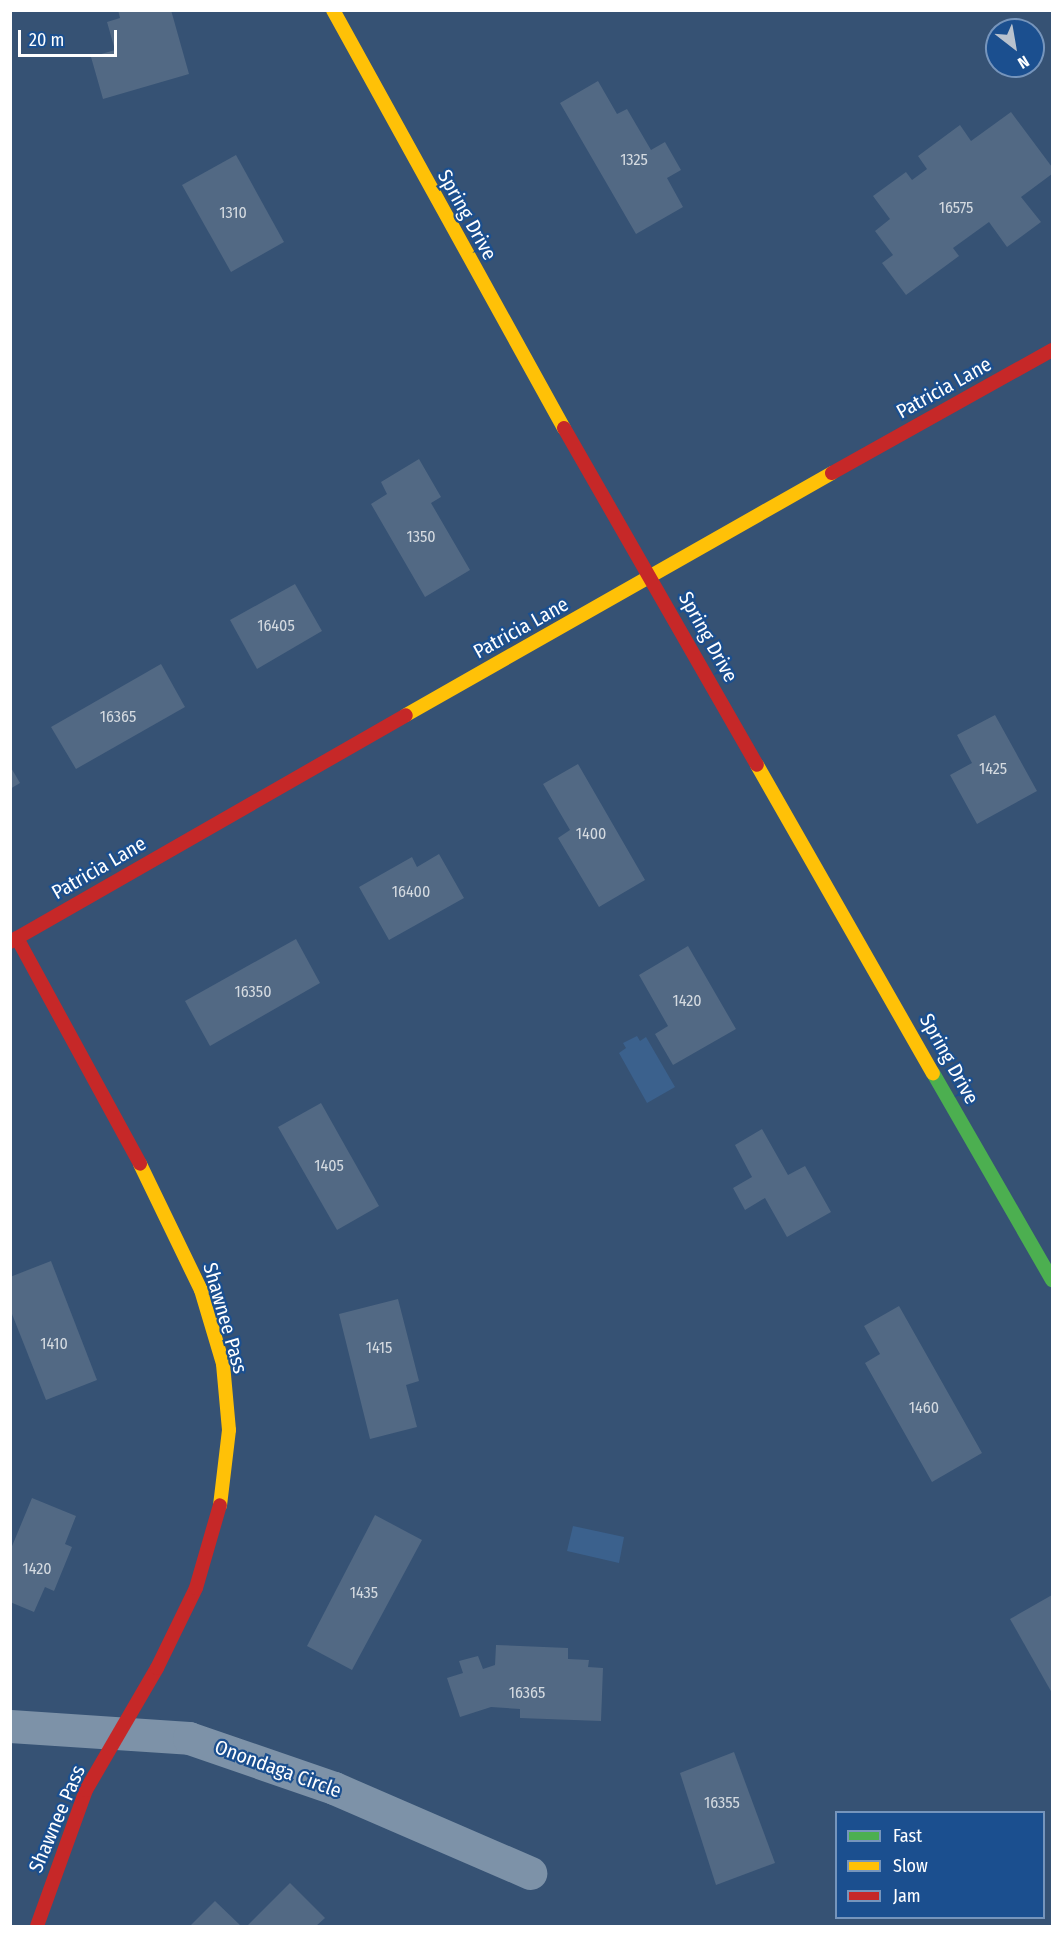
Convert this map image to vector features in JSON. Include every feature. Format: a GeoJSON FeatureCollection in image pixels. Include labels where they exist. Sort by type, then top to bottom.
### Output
{"type":"FeatureCollection","features":[{"type":"Feature","properties":{"kind":"street","name":"Spring Drive"},"geometry":{"type":"LineString","coordinates":[[333,10],[650,574],[1053,1280]]}},
{"type":"Feature","properties":{"kind":"street","name":"Patricia Lane"},"geometry":{"type":"LineString","coordinates":[[14,940],[650,574],[1053,350]]}},
{"type":"Feature","properties":{"kind":"street","name":"Shawnee Pass"},"geometry":{"type":"LineString","coordinates":[[14,940],[176,1231],[201,1290],[223,1364],[229,1430],[221,1500],[196,1588],[121,1733],[87,1790],[38,1926]]}},
{"type":"Feature","properties":{"kind":"street","name":"Onondaga Circle"},"geometry":{"type":"LineString","coordinates":[[10,1726],[189,1738],[261,1761],[530,1873]]}},
{"type":"Feature","properties":{"kind":"water"},"geometry":{"type":"Polygon","coordinates":[[[637,1036],[640,1041],[646,1037],[675,1087],[647,1103],[619,1053],[626,1048],[623,1043],[637,1036]]]}},
{"type":"Feature","properties":{"kind":"water"},"geometry":{"type":"Polygon","coordinates":[[[573,1526],[624,1537],[619,1563],[567,1551],[573,1526]]]}},
{"type":"Feature","properties":{"kind":"building"},"geometry":{"type":"Polygon","coordinates":[[[118,10],[171,10],[189,74],[103,99],[91,57],[115,50],[107,22],[120,18],[118,10]]]}},
{"type":"Feature","properties":{"kind":"building"},"geometry":{"type":"Polygon","coordinates":[[[598,81],[617,114],[627,109],[651,150],[665,142],[681,170],[667,178],[683,207],[636,234],[560,103],[598,81]]]}},
{"type":"Feature","properties":{"kind":"building"},"geometry":{"type":"Polygon","coordinates":[[[1011,112],[1052,167],[1052,174],[1021,197],[1041,222],[1007,247],[989,222],[953,248],[959,256],[906,295],[882,263],[893,255],[875,231],[890,219],[873,196],[906,172],[912,180],[927,169],[918,156],[960,125],[971,141],[1011,112]]]}},
{"type":"Feature","properties":{"kind":"building"},"geometry":{"type":"Polygon","coordinates":[[[236,155],[284,242],[231,272],[182,185],[236,155]]]}},
{"type":"Feature","properties":{"kind":"building"},"geometry":{"type":"Polygon","coordinates":[[[419,459],[441,497],[431,503],[470,570],[425,597],[371,504],[387,494],[381,482],[419,459]]]}},
{"type":"Feature","properties":{"kind":"building"},"geometry":{"type":"Polygon","coordinates":[[[295,584],[322,631],[257,669],[230,620],[295,584]]]}},
{"type":"Feature","properties":{"kind":"building"},"geometry":{"type":"Polygon","coordinates":[[[161,664],[185,707],[76,769],[51,727],[161,664]]]}},
{"type":"Feature","properties":{"kind":"building"},"geometry":{"type":"Polygon","coordinates":[[[995,715],[1037,791],[977,824],[950,775],[972,763],[957,735],[995,715]]]}},
{"type":"Feature","properties":{"kind":"building"},"geometry":{"type":"Polygon","coordinates":[[[578,764],[645,880],[599,907],[558,838],[570,830],[543,784],[578,764]]]}},
{"type":"Feature","properties":{"kind":"building"},"geometry":{"type":"Polygon","coordinates":[[[10,766],[20,783],[10,789],[10,766]]]}},
{"type":"Feature","properties":{"kind":"building"},"geometry":{"type":"Polygon","coordinates":[[[439,854],[464,898],[389,940],[359,887],[412,857],[417,867],[439,854]]]}},
{"type":"Feature","properties":{"kind":"building"},"geometry":{"type":"Polygon","coordinates":[[[296,939],[320,983],[210,1046],[185,1001],[296,939]]]}},
{"type":"Feature","properties":{"kind":"building"},"geometry":{"type":"Polygon","coordinates":[[[688,946],[736,1029],[673,1065],[655,1034],[668,1026],[639,975],[688,946]]]}},
{"type":"Feature","properties":{"kind":"building"},"geometry":{"type":"Polygon","coordinates":[[[321,1103],[379,1206],[337,1230],[278,1127],[321,1103]]]}},
{"type":"Feature","properties":{"kind":"building"},"geometry":{"type":"Polygon","coordinates":[[[762,1129],[788,1175],[805,1166],[831,1212],[787,1237],[765,1198],[745,1210],[733,1188],[752,1177],[735,1145],[762,1129]]]}},
{"type":"Feature","properties":{"kind":"building"},"geometry":{"type":"Polygon","coordinates":[[[51,1261],[97,1380],[46,1400],[10,1309],[10,1277],[51,1261]]]}},
{"type":"Feature","properties":{"kind":"building"},"geometry":{"type":"Polygon","coordinates":[[[398,1299],[419,1381],[406,1385],[417,1427],[370,1439],[339,1314],[398,1299]]]}},
{"type":"Feature","properties":{"kind":"building"},"geometry":{"type":"Polygon","coordinates":[[[899,1306],[982,1453],[932,1482],[865,1363],[880,1354],[864,1326],[899,1306]]]}},
{"type":"Feature","properties":{"kind":"building"},"geometry":{"type":"Polygon","coordinates":[[[32,1498],[76,1516],[65,1544],[72,1547],[54,1591],[45,1587],[34,1612],[10,1602],[10,1551],[32,1498]]]}},
{"type":"Feature","properties":{"kind":"building"},"geometry":{"type":"Polygon","coordinates":[[[375,1515],[422,1540],[352,1670],[307,1646],[375,1515]]]}},
{"type":"Feature","properties":{"kind":"building"},"geometry":{"type":"Polygon","coordinates":[[[1052,1595],[1052,1693],[1010,1619],[1052,1595]]]}},
{"type":"Feature","properties":{"kind":"building"},"geometry":{"type":"Polygon","coordinates":[[[496,1645],[568,1648],[568,1659],[589,1660],[588,1667],[603,1668],[601,1721],[520,1718],[520,1709],[491,1707],[460,1717],[447,1678],[463,1673],[459,1661],[478,1656],[483,1669],[495,1665],[496,1645]]]}},
{"type":"Feature","properties":{"kind":"building"},"geometry":{"type":"Polygon","coordinates":[[[734,1752],[775,1863],[716,1885],[680,1773],[734,1752]]]}},
{"type":"Feature","properties":{"kind":"building"},"geometry":{"type":"Polygon","coordinates":[[[290,1883],[325,1918],[316,1926],[247,1926],[290,1883]]]}},
{"type":"Feature","properties":{"kind":"building"},"geometry":{"type":"Polygon","coordinates":[[[215,1901],[241,1926],[190,1926],[215,1901]]]}},
{"type":"Feature","properties":{"kind":"traffic: fast"},"geometry":{"type":"LineString","coordinates":[[933,1073],[1052,1280]]}},
{"type":"Feature","properties":{"kind":"traffic: slow"},"geometry":{"type":"LineString","coordinates":[[333,10],[564,428]]}},
{"type":"Feature","properties":{"kind":"traffic: slow"},"geometry":{"type":"LineString","coordinates":[[406,715],[832,473]]}},
{"type":"Feature","properties":{"kind":"traffic: slow"},"geometry":{"type":"LineString","coordinates":[[757,765],[933,1073]]}},
{"type":"Feature","properties":{"kind":"traffic: slow"},"geometry":{"type":"LineString","coordinates":[[140,1164],[201,1290],[223,1364],[229,1430],[220,1505]]}},
{"type":"Feature","properties":{"kind":"traffic: jam"},"geometry":{"type":"LineString","coordinates":[[832,473],[1052,350]]}},
{"type":"Feature","properties":{"kind":"traffic: jam"},"geometry":{"type":"LineString","coordinates":[[564,428],[757,765]]}},
{"type":"Feature","properties":{"kind":"traffic: jam"},"geometry":{"type":"LineString","coordinates":[[10,942],[406,715]]}},
{"type":"Feature","properties":{"kind":"traffic: jam"},"geometry":{"type":"LineString","coordinates":[[17,938],[140,1164]]}},
{"type":"Feature","properties":{"kind":"traffic: jam"},"geometry":{"type":"LineString","coordinates":[[37,1926],[86,1790],[157,1668],[196,1588],[220,1505]]}}]}
